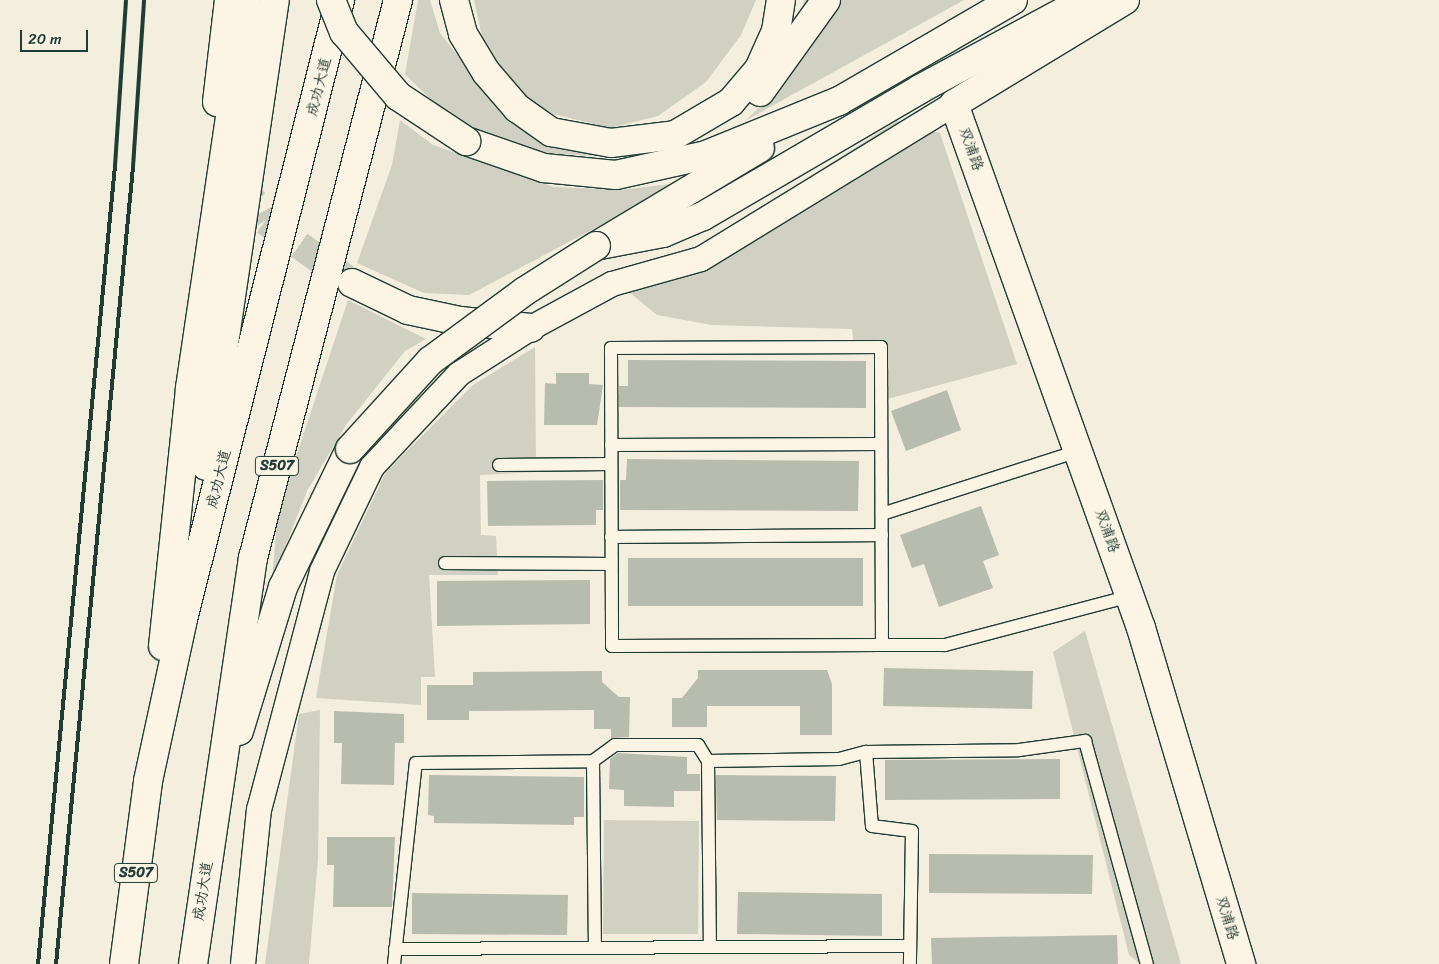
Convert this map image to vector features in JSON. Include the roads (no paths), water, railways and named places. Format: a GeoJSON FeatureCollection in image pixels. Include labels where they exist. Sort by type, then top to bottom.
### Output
{"type":"FeatureCollection","features":[{"type":"Feature","properties":{"kind":"main road"},"geometry":{"type":"LineString","coordinates":[[148,781],[190,388],[224,107],[229,0]]}},
{"type":"Feature","properties":{"kind":"main road"},"geometry":{"type":"LineString","coordinates":[[224,107],[247,0]]}},
{"type":"Feature","properties":{"kind":"main road"},"geometry":{"type":"LineString","coordinates":[[184,619],[275,0]]}},
{"type":"Feature","properties":{"kind":"main road"},"geometry":{"type":"LineString","coordinates":[[331,0],[344,32],[398,96],[466,140],[544,168],[616,175],[706,155],[839,101]]}},
{"type":"Feature","properties":{"kind":"main road","name":"成功大道"},"geometry":{"type":"LineString","coordinates":[[124,964],[148,781],[184,619],[340,0]]}},
{"type":"Feature","properties":{"kind":"main road","name":"成功大道"},"geometry":{"type":"LineString","coordinates":[[194,956],[253,558],[398,0]]}},
{"type":"Feature","properties":{"kind":"main road"},"geometry":{"type":"LineString","coordinates":[[454,0],[463,34],[486,72],[517,108],[551,132],[611,143],[675,135],[731,102],[759,69],[776,30],[781,0]]}},
{"type":"Feature","properties":{"kind":"main road"},"geometry":{"type":"LineString","coordinates":[[616,175],[686,150],[722,129],[762,90],[826,0]]}},
{"type":"Feature","properties":{"kind":"main road"},"geometry":{"type":"LineString","coordinates":[[220,779],[248,707],[284,587],[350,449],[430,361],[525,291],[596,246],[839,101],[1014,0]]}},
{"type":"Feature","properties":{"kind":"main road"},"geometry":{"type":"LineString","coordinates":[[596,246],[663,233],[703,216],[920,89],[1084,0]]}},
{"type":"Feature","properties":{"kind":"main road"},"geometry":{"type":"LineString","coordinates":[[954,104],[1125,0]]}},
{"type":"Feature","properties":{"kind":"main road","name":"双浦路"},"geometry":{"type":"LineString","coordinates":[[954,104],[1130,596],[1241,964]]}},
{"type":"Feature","properties":{"kind":"main road"},"geometry":{"type":"LineString","coordinates":[[352,283],[408,310],[460,321],[531,328]]}},
{"type":"Feature","properties":{"kind":"street"},"geometry":{"type":"LineString","coordinates":[[243,964],[259,810],[322,571],[372,467],[459,374],[531,328],[612,284],[701,259],[954,104]]}},
{"type":"Feature","properties":{"kind":"lane"},"geometry":{"type":"LineString","coordinates":[[882,645],[881,347],[611,348],[612,646],[945,645],[1130,596]]}},
{"type":"Feature","properties":{"kind":"lane"},"geometry":{"type":"LineString","coordinates":[[611,445],[881,444]]}},
{"type":"Feature","properties":{"kind":"lane"},"geometry":{"type":"LineString","coordinates":[[882,514],[1078,451]]}},
{"type":"Feature","properties":{"kind":"lane"},"geometry":{"type":"LineString","coordinates":[[499,465],[611,464]]}},
{"type":"Feature","properties":{"kind":"lane"},"geometry":{"type":"LineString","coordinates":[[611,537],[882,535]]}},
{"type":"Feature","properties":{"kind":"lane"},"geometry":{"type":"LineString","coordinates":[[445,563],[611,564]]}},
{"type":"Feature","properties":{"kind":"lane"},"geometry":{"type":"LineString","coordinates":[[708,760],[838,759],[866,752],[1019,750],[1085,741],[1147,964]]}},
{"type":"Feature","properties":{"kind":"lane"},"geometry":{"type":"LineString","coordinates":[[394,964],[416,763],[593,761],[615,745],[698,745],[708,760],[710,947]]}},
{"type":"Feature","properties":{"kind":"lane"},"geometry":{"type":"LineString","coordinates":[[866,752],[872,826],[912,831],[910,964]]}},
{"type":"Feature","properties":{"kind":"lane"},"geometry":{"type":"LineString","coordinates":[[593,761],[595,948]]}},
{"type":"Feature","properties":{"kind":"lane"},"geometry":{"type":"LineString","coordinates":[[395,949],[910,946]]}},
{"type":"Feature","properties":{"kind":"tunnel"},"geometry":{"type":"LineString","coordinates":[[239,177],[265,221],[347,279]]}},
{"type":"Feature","properties":{"kind":"railway"},"geometry":{"type":"LineString","coordinates":[[38,964],[115,166],[126,0]]}},
{"type":"Feature","properties":{"kind":"railway"},"geometry":{"type":"LineString","coordinates":[[56,964],[133,167],[144,0]]}}]}
